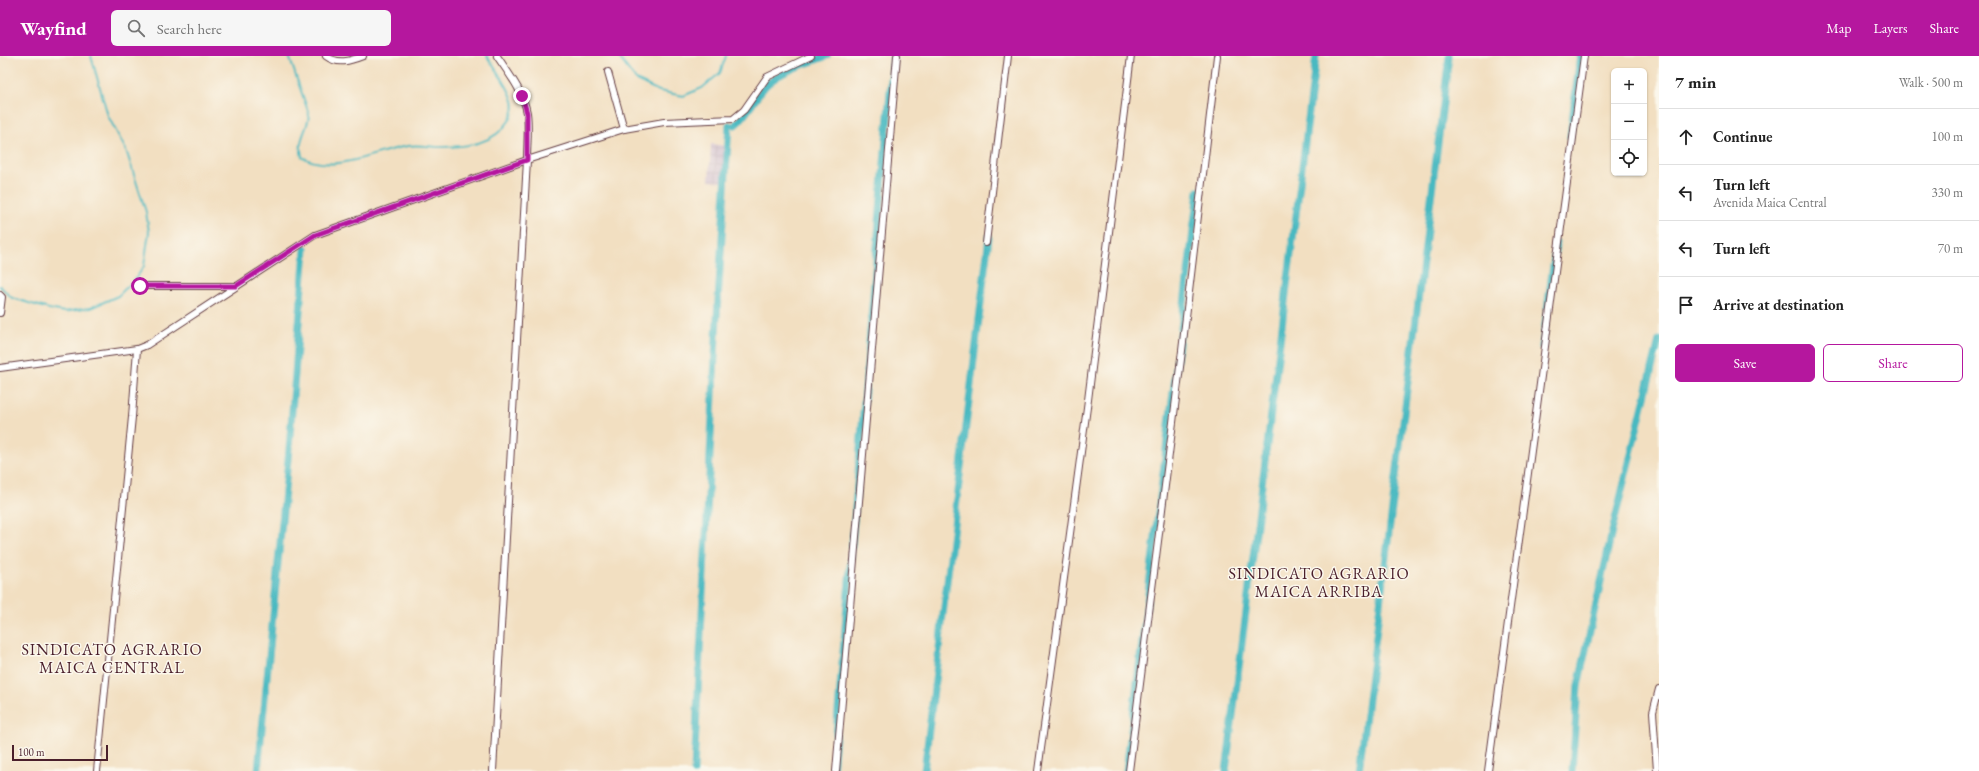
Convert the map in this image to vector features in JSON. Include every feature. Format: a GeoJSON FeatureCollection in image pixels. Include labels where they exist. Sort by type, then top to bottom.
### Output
{"type":"FeatureCollection","features":[{"type":"Feature","properties":{"kind":"street"},"geometry":{"type":"LineString","coordinates":[[326,56],[344,62],[363,56]]}},
{"type":"Feature","properties":{"kind":"street"},"geometry":{"type":"LineString","coordinates":[[493,771],[527,160],[527,113],[522,96],[511,76],[497,56]]}},
{"type":"Feature","properties":{"kind":"street"},"geometry":{"type":"LineString","coordinates":[[0,368],[137,349],[156,340],[315,235],[527,160],[624,129],[664,122],[733,119],[744,110],[767,77],[811,56]]}},
{"type":"Feature","properties":{"kind":"street"},"geometry":{"type":"LineString","coordinates":[[836,771],[897,56]]}},
{"type":"Feature","properties":{"kind":"street"},"geometry":{"type":"LineString","coordinates":[[986,243],[1008,56]]}},
{"type":"Feature","properties":{"kind":"street"},"geometry":{"type":"LineString","coordinates":[[1038,771],[1131,56]]}},
{"type":"Feature","properties":{"kind":"street"},"geometry":{"type":"LineString","coordinates":[[1129,771],[1217,56]]}},
{"type":"Feature","properties":{"kind":"street"},"geometry":{"type":"LineString","coordinates":[[1488,771],[1584,56]]}},
{"type":"Feature","properties":{"kind":"street"},"geometry":{"type":"LineString","coordinates":[[608,72],[624,129]]}},
{"type":"Feature","properties":{"kind":"street"},"geometry":{"type":"LineString","coordinates":[[140,286],[236,286]]}},
{"type":"Feature","properties":{"kind":"street"},"geometry":{"type":"LineString","coordinates":[[0,295],[2,297],[0,313]]}},
{"type":"Feature","properties":{"kind":"street"},"geometry":{"type":"LineString","coordinates":[[97,771],[132,417],[137,349]]}},
{"type":"Feature","properties":{"kind":"street"},"geometry":{"type":"LineString","coordinates":[[1657,771],[1652,712],[1659,688]]}},
{"type":"Feature","properties":{"kind":"shaded area"},"geometry":{"type":"Polygon","coordinates":[[[711,144],[726,146],[725,182],[709,181],[711,144]]]}},
{"type":"Feature","properties":{"kind":"waterway"},"geometry":{"type":"LineString","coordinates":[[0,286],[12,298],[64,312],[90,308],[118,296],[137,277],[144,266],[149,232],[146,212],[126,150],[108,116],[91,56]]}},
{"type":"Feature","properties":{"kind":"waterway"},"geometry":{"type":"LineString","coordinates":[[289,56],[309,114],[301,144],[302,157],[314,162],[327,164],[355,160],[408,146],[451,147],[470,145],[479,143],[496,135],[509,121],[513,113],[514,104],[510,92],[487,56]]}},
{"type":"Feature","properties":{"kind":"waterway"},"geometry":{"type":"LineString","coordinates":[[618,56],[636,80],[659,91],[683,96],[702,88],[720,73],[726,56]]}},
{"type":"Feature","properties":{"kind":"waterway"},"geometry":{"type":"LineString","coordinates":[[735,125],[741,120],[765,86],[776,77],[827,56]]}},
{"type":"Feature","properties":{"kind":"waterway"},"geometry":{"type":"LineString","coordinates":[[833,771],[893,56]]}},
{"type":"Feature","properties":{"kind":"waterway"},"geometry":{"type":"LineString","coordinates":[[1226,771],[1316,56]]}},
{"type":"Feature","properties":{"kind":"waterway"},"geometry":{"type":"LineString","coordinates":[[1359,771],[1449,56]]}},
{"type":"Feature","properties":{"kind":"waterway"},"geometry":{"type":"LineString","coordinates":[[1570,137],[1580,56]]}},
{"type":"Feature","properties":{"kind":"waterway"},"geometry":{"type":"LineString","coordinates":[[694,771],[717,317],[729,125]]}},
{"type":"Feature","properties":{"kind":"waterway"},"geometry":{"type":"LineString","coordinates":[[1126,771],[1198,191]]}},
{"type":"Feature","properties":{"kind":"waterway"},"geometry":{"type":"LineString","coordinates":[[924,771],[989,237]]}},
{"type":"Feature","properties":{"kind":"waterway"},"geometry":{"type":"LineString","coordinates":[[1542,347],[1556,243]]}},
{"type":"Feature","properties":{"kind":"waterway"},"geometry":{"type":"LineString","coordinates":[[258,771],[289,449],[305,249]]}},
{"type":"Feature","properties":{"kind":"waterway"},"geometry":{"type":"LineString","coordinates":[[1572,771],[1578,686],[1613,527],[1659,340]]}},
{"type":"Feature","properties":{"kind":"district","name":"SINDICATO AGRARIO MAICA ARRIBA"},"geometry":{"type":"Point","coordinates":[1319,582]}},
{"type":"Feature","properties":{"kind":"district","name":"SINDICATO AGRARIO MAICA CENTRAL"},"geometry":{"type":"Point","coordinates":[112,658]}},
{"type":"Feature","properties":{"kind":"route"},"geometry":{"type":"LineString","coordinates":[[140,286],[236,286],[277,258],[306,240],[326,230],[527,160],[527,113],[522,96]]}}]}
